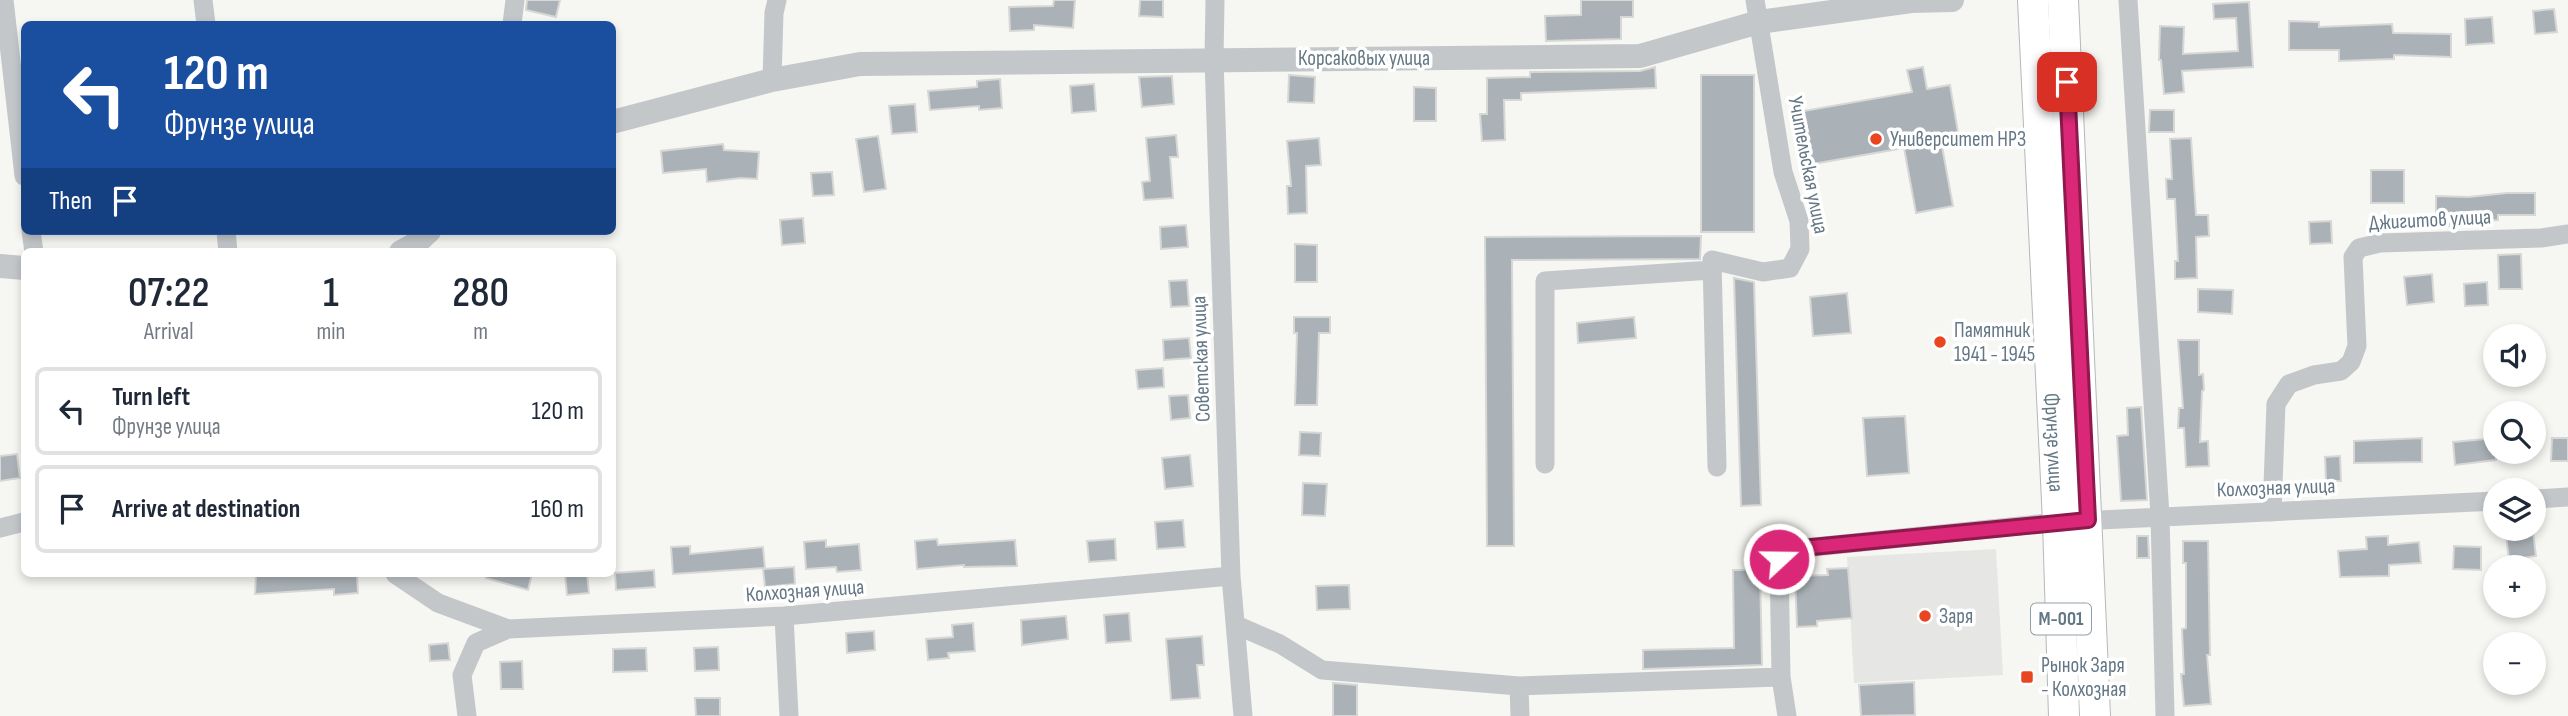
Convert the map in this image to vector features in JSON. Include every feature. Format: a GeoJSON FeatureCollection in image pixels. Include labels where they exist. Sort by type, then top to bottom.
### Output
{"type":"FeatureCollection","features":[{"type":"Feature","properties":{"kind":"main road","name":"Фрунзе улица"},"geometry":{"type":"LineString","coordinates":[[2033,0],[2058,522],[2064,716]]}},
{"type":"Feature","properties":{"kind":"main road","name":"Фрунзе улица"},"geometry":{"type":"LineString","coordinates":[[2063,0],[2095,716]]}},
{"type":"Feature","properties":{"kind":"street"},"geometry":{"type":"LineString","coordinates":[[4,0],[21,150]]}},
{"type":"Feature","properties":{"kind":"street"},"geometry":{"type":"LineString","coordinates":[[204,0],[206,21]]}},
{"type":"Feature","properties":{"kind":"street"},"geometry":{"type":"LineString","coordinates":[[512,21],[515,0]]}},
{"type":"Feature","properties":{"kind":"street"},"geometry":{"type":"LineString","coordinates":[[772,80],[774,13],[777,0]]}},
{"type":"Feature","properties":{"kind":"street","name":"Советская улица"},"geometry":{"type":"LineString","coordinates":[[1215,0],[1214,59],[1231,576],[1243,716]]}},
{"type":"Feature","properties":{"kind":"street","name":"Корсаковых улица"},"geometry":{"type":"LineString","coordinates":[[616,121],[772,80],[860,64],[1640,56],[1757,11],[1952,0]]}},
{"type":"Feature","properties":{"kind":"street"},"geometry":{"type":"LineString","coordinates":[[2128,0],[2160,516],[2165,716]]}},
{"type":"Feature","properties":{"kind":"street","name":"Учительская улица"},"geometry":{"type":"LineString","coordinates":[[1712,270],[1712,260],[1763,272],[1790,268],[1800,249],[1799,221],[1783,172],[1757,11]]}},
{"type":"Feature","properties":{"kind":"street","name":"Джигитов улица"},"geometry":{"type":"LineString","coordinates":[[2272,512],[2276,404],[2289,384],[2314,375],[2341,371],[2351,362],[2357,346],[2353,257],[2359,247],[2380,243],[2541,238],[2568,234]]}},
{"type":"Feature","properties":{"kind":"street"},"geometry":{"type":"LineString","coordinates":[[408,248],[425,235]]}},
{"type":"Feature","properties":{"kind":"street"},"geometry":{"type":"LineString","coordinates":[[0,266],[21,268]]}},
{"type":"Feature","properties":{"kind":"street"},"geometry":{"type":"LineString","coordinates":[[1545,464],[1545,281],[1712,270],[1717,467]]}},
{"type":"Feature","properties":{"kind":"street"},"geometry":{"type":"LineString","coordinates":[[2546,498],[2568,497]]}},
{"type":"Feature","properties":{"kind":"street","name":"Колхозная улица"},"geometry":{"type":"LineString","coordinates":[[2058,522],[2483,502]]}},
{"type":"Feature","properties":{"kind":"street"},"geometry":{"type":"LineString","coordinates":[[1787,716],[1780,677],[1779,559],[1794,549],[2058,522]]}},
{"type":"Feature","properties":{"kind":"street"},"geometry":{"type":"LineString","coordinates":[[0,528],[21,523]]}},
{"type":"Feature","properties":{"kind":"street","name":"Колхозная улица"},"geometry":{"type":"LineString","coordinates":[[399,577],[438,603],[508,629],[784,616],[1231,576]]}},
{"type":"Feature","properties":{"kind":"street"},"geometry":{"type":"LineString","coordinates":[[784,616],[789,716]]}},
{"type":"Feature","properties":{"kind":"street"},"geometry":{"type":"LineString","coordinates":[[1237,625],[1280,644],[1322,670],[1519,686],[1780,677]]}},
{"type":"Feature","properties":{"kind":"street"},"geometry":{"type":"LineString","coordinates":[[467,716],[463,675],[476,643],[508,629]]}},
{"type":"Feature","properties":{"kind":"street"},"geometry":{"type":"LineString","coordinates":[[1519,686],[1520,716]]}},
{"type":"Feature","properties":{"kind":"shaded area","name":"Заря"},"geometry":{"type":"Polygon","coordinates":[[[1996,549],[2003,675],[1854,683],[1847,557],[1996,549]]]}},
{"type":"Feature","properties":{"kind":"building"},"geometry":{"type":"Polygon","coordinates":[[[527,0],[560,0],[556,17],[526,10],[527,0]]]}},
{"type":"Feature","properties":{"kind":"building"},"geometry":{"type":"Polygon","coordinates":[[[1054,0],[1075,0],[1073,28],[1034,25],[1034,30],[1010,31],[1009,7],[1053,6],[1054,0]]]}},
{"type":"Feature","properties":{"kind":"building"},"geometry":{"type":"Polygon","coordinates":[[[1140,0],[1163,0],[1163,17],[1139,16],[1140,0]]]}},
{"type":"Feature","properties":{"kind":"building"},"geometry":{"type":"Polygon","coordinates":[[[1581,0],[1633,0],[1633,17],[1621,17],[1621,39],[1546,41],[1545,16],[1581,15],[1581,0]]]}},
{"type":"Feature","properties":{"kind":"building"},"geometry":{"type":"Polygon","coordinates":[[[2249,2],[2253,67],[2182,71],[2184,92],[2164,94],[2159,60],[2160,26],[2184,27],[2183,54],[2238,51],[2236,18],[2214,19],[2213,4],[2249,2]]]}},
{"type":"Feature","properties":{"kind":"building"},"geometry":{"type":"Polygon","coordinates":[[[2554,9],[2557,32],[2535,34],[2533,11],[2554,9]]]}},
{"type":"Feature","properties":{"kind":"building"},"geometry":{"type":"Polygon","coordinates":[[[2492,17],[2494,43],[2466,45],[2465,19],[2492,17]]]}},
{"type":"Feature","properties":{"kind":"building"},"geometry":{"type":"Polygon","coordinates":[[[2289,21],[2319,22],[2319,27],[2392,24],[2393,33],[2451,34],[2451,57],[2394,55],[2394,59],[2339,61],[2339,50],[2289,50],[2289,21]]]}},
{"type":"Feature","properties":{"kind":"building"},"geometry":{"type":"Polygon","coordinates":[[[1655,67],[1656,88],[1521,93],[1521,100],[1504,100],[1505,140],[1482,141],[1480,114],[1487,114],[1487,78],[1530,77],[1530,72],[1640,71],[1655,67]]]}},
{"type":"Feature","properties":{"kind":"building","name":"Университет НРЗ"},"geometry":{"type":"Polygon","coordinates":[[[1923,67],[1927,89],[1950,85],[1959,138],[1941,141],[1953,206],[1916,213],[1904,148],[1807,165],[1798,112],[1912,92],[1907,70],[1923,67]]]}},
{"type":"Feature","properties":{"kind":"building"},"geometry":{"type":"Polygon","coordinates":[[[1289,75],[1315,77],[1314,103],[1288,102],[1289,75]]]}},
{"type":"Feature","properties":{"kind":"building"},"geometry":{"type":"Polygon","coordinates":[[[1701,75],[1754,75],[1754,232],[1701,232],[1701,75]]]}},
{"type":"Feature","properties":{"kind":"building"},"geometry":{"type":"Polygon","coordinates":[[[1172,76],[1174,104],[1142,107],[1139,77],[1172,76]]]}},
{"type":"Feature","properties":{"kind":"building"},"geometry":{"type":"Polygon","coordinates":[[[1000,79],[1002,108],[979,110],[979,106],[930,110],[928,91],[977,87],[977,81],[1000,79]]]}},
{"type":"Feature","properties":{"kind":"building"},"geometry":{"type":"Polygon","coordinates":[[[1094,84],[1096,111],[1072,113],[1070,86],[1094,84]]]}},
{"type":"Feature","properties":{"kind":"building"},"geometry":{"type":"Polygon","coordinates":[[[1414,87],[1436,88],[1436,121],[1414,121],[1414,87]]]}},
{"type":"Feature","properties":{"kind":"building"},"geometry":{"type":"Polygon","coordinates":[[[915,104],[917,132],[892,134],[889,106],[915,104]]]}},
{"type":"Feature","properties":{"kind":"building"},"geometry":{"type":"Polygon","coordinates":[[[2150,110],[2174,110],[2174,132],[2149,132],[2150,110]]]}},
{"type":"Feature","properties":{"kind":"building"},"geometry":{"type":"Polygon","coordinates":[[[1176,135],[1178,157],[1170,157],[1173,198],[1144,200],[1142,182],[1150,181],[1146,138],[1176,135]]]}},
{"type":"Feature","properties":{"kind":"building"},"geometry":{"type":"Polygon","coordinates":[[[878,136],[886,189],[864,192],[856,139],[878,136]]]}},
{"type":"Feature","properties":{"kind":"building"},"geometry":{"type":"Polygon","coordinates":[[[1319,138],[1321,165],[1306,166],[1307,213],[1288,214],[1287,186],[1291,186],[1287,141],[1319,138]]]}},
{"type":"Feature","properties":{"kind":"building"},"geometry":{"type":"Polygon","coordinates":[[[2191,138],[2196,215],[2208,215],[2209,236],[2196,237],[2197,278],[2175,279],[2175,261],[2178,261],[2175,199],[2167,199],[2166,179],[2172,179],[2170,139],[2191,138]]]}},
{"type":"Feature","properties":{"kind":"building"},"geometry":{"type":"Polygon","coordinates":[[[723,144],[724,150],[759,152],[757,179],[707,182],[706,169],[663,173],[661,151],[723,144]]]}},
{"type":"Feature","properties":{"kind":"building"},"geometry":{"type":"Polygon","coordinates":[[[2371,170],[2404,170],[2404,203],[2371,203],[2371,170]]]}},
{"type":"Feature","properties":{"kind":"building"},"geometry":{"type":"Polygon","coordinates":[[[832,172],[834,195],[813,196],[811,173],[832,172]]]}},
{"type":"Feature","properties":{"kind":"building"},"geometry":{"type":"Polygon","coordinates":[[[2535,193],[2535,215],[2498,215],[2498,220],[2470,222],[2470,226],[2436,226],[2436,196],[2469,197],[2535,193]]]}},
{"type":"Feature","properties":{"kind":"building"},"geometry":{"type":"Polygon","coordinates":[[[803,218],[805,243],[782,245],[780,220],[803,218]]]}},
{"type":"Feature","properties":{"kind":"building"},"geometry":{"type":"Polygon","coordinates":[[[2331,221],[2332,243],[2310,244],[2309,222],[2331,221]]]}},
{"type":"Feature","properties":{"kind":"building"},"geometry":{"type":"Polygon","coordinates":[[[1186,225],[1188,247],[1161,249],[1160,227],[1186,225]]]}},
{"type":"Feature","properties":{"kind":"building"},"geometry":{"type":"Polygon","coordinates":[[[1701,236],[1700,259],[1512,260],[1514,546],[1487,546],[1485,237],[1701,236]]]}},
{"type":"Feature","properties":{"kind":"building"},"geometry":{"type":"Polygon","coordinates":[[[1295,244],[1317,245],[1317,282],[1295,282],[1295,244]]]}},
{"type":"Feature","properties":{"kind":"building"},"geometry":{"type":"Polygon","coordinates":[[[2521,254],[2522,289],[2499,289],[2498,255],[2521,254]]]}},
{"type":"Feature","properties":{"kind":"building"},"geometry":{"type":"Polygon","coordinates":[[[2432,274],[2434,302],[2407,305],[2404,277],[2432,274]]]}},
{"type":"Feature","properties":{"kind":"building"},"geometry":{"type":"Polygon","coordinates":[[[1734,278],[1754,282],[1761,505],[1741,506],[1734,278]]]}},
{"type":"Feature","properties":{"kind":"building"},"geometry":{"type":"Polygon","coordinates":[[[1187,280],[1189,306],[1171,307],[1169,281],[1187,280]]]}},
{"type":"Feature","properties":{"kind":"building"},"geometry":{"type":"Polygon","coordinates":[[[2487,282],[2488,305],[2465,306],[2464,284],[2487,282]]]}},
{"type":"Feature","properties":{"kind":"building"},"geometry":{"type":"Polygon","coordinates":[[[2198,289],[2233,290],[2232,314],[2198,312],[2198,289]]]}},
{"type":"Feature","properties":{"kind":"building"},"geometry":{"type":"Polygon","coordinates":[[[1847,293],[1851,333],[1813,336],[1810,297],[1847,293]]]}},
{"type":"Feature","properties":{"kind":"building"},"geometry":{"type":"Polygon","coordinates":[[[1294,317],[1330,317],[1330,333],[1319,333],[1317,405],[1295,405],[1297,333],[1294,333],[1294,317]]]}},
{"type":"Feature","properties":{"kind":"building"},"geometry":{"type":"Polygon","coordinates":[[[1634,317],[1636,338],[1578,343],[1577,323],[1634,317]]]}},
{"type":"Feature","properties":{"kind":"building"},"geometry":{"type":"Polygon","coordinates":[[[1189,338],[1191,358],[1164,360],[1163,340],[1189,338]]]}},
{"type":"Feature","properties":{"kind":"building"},"geometry":{"type":"Polygon","coordinates":[[[2178,340],[2199,340],[2199,375],[2203,374],[2204,390],[2200,442],[2208,441],[2209,466],[2186,467],[2184,428],[2178,428],[2179,408],[2183,408],[2178,340]]]}},
{"type":"Feature","properties":{"kind":"building"},"geometry":{"type":"Polygon","coordinates":[[[1163,368],[1164,387],[1138,389],[1136,370],[1163,368]]]}},
{"type":"Feature","properties":{"kind":"building"},"geometry":{"type":"Polygon","coordinates":[[[1188,395],[1190,418],[1171,420],[1169,396],[1188,395]]]}},
{"type":"Feature","properties":{"kind":"building"},"geometry":{"type":"Polygon","coordinates":[[[2141,407],[2147,500],[2121,501],[2117,436],[2128,435],[2127,408],[2141,407]]]}},
{"type":"Feature","properties":{"kind":"building"},"geometry":{"type":"Polygon","coordinates":[[[1905,416],[1909,473],[1867,476],[1863,418],[1905,416]]]}},
{"type":"Feature","properties":{"kind":"building"},"geometry":{"type":"Polygon","coordinates":[[[1300,432],[1321,433],[1320,456],[1299,455],[1300,432]]]}},
{"type":"Feature","properties":{"kind":"building"},"geometry":{"type":"Polygon","coordinates":[[[2422,438],[2422,462],[2354,463],[2354,441],[2422,438]]]}},
{"type":"Feature","properties":{"kind":"building"},"geometry":{"type":"Polygon","coordinates":[[[2552,438],[2568,438],[2568,461],[2551,461],[2552,438]]]}},
{"type":"Feature","properties":{"kind":"building"},"geometry":{"type":"Polygon","coordinates":[[[2483,439],[2483,462],[2455,465],[2453,442],[2483,439]]]}},
{"type":"Feature","properties":{"kind":"building"},"geometry":{"type":"Polygon","coordinates":[[[17,454],[20,478],[0,481],[0,456],[17,454]]]}},
{"type":"Feature","properties":{"kind":"building"},"geometry":{"type":"Polygon","coordinates":[[[1190,455],[1193,486],[1165,489],[1162,458],[1190,455]]]}},
{"type":"Feature","properties":{"kind":"building"},"geometry":{"type":"Polygon","coordinates":[[[2340,456],[2341,481],[2326,481],[2325,457],[2340,456]]]}},
{"type":"Feature","properties":{"kind":"building"},"geometry":{"type":"Polygon","coordinates":[[[1303,483],[1327,484],[1325,516],[1302,515],[1303,483]]]}},
{"type":"Feature","properties":{"kind":"building"},"geometry":{"type":"Polygon","coordinates":[[[1183,520],[1185,547],[1157,549],[1155,522],[1183,520]]]}},
{"type":"Feature","properties":{"kind":"building"},"geometry":{"type":"Polygon","coordinates":[[[2137,536],[2148,536],[2149,558],[2137,558],[2137,536]]]}},
{"type":"Feature","properties":{"kind":"building"},"geometry":{"type":"Polygon","coordinates":[[[2388,536],[2388,545],[2419,542],[2421,563],[2389,565],[2389,576],[2340,577],[2338,551],[2367,549],[2366,537],[2388,536]]]}},
{"type":"Feature","properties":{"kind":"building"},"geometry":{"type":"Polygon","coordinates":[[[937,539],[938,545],[1015,540],[1017,566],[964,565],[917,569],[915,541],[937,539]]]}},
{"type":"Feature","properties":{"kind":"building"},"geometry":{"type":"Polygon","coordinates":[[[1115,539],[1116,560],[1089,562],[1087,541],[1115,539]]]}},
{"type":"Feature","properties":{"kind":"building"},"geometry":{"type":"Polygon","coordinates":[[[826,540],[826,547],[859,544],[861,570],[837,572],[836,567],[806,569],[804,542],[826,540]]]}},
{"type":"Feature","properties":{"kind":"building"},"geometry":{"type":"Polygon","coordinates":[[[2183,541],[2208,541],[2210,655],[2207,655],[2211,704],[2184,706],[2181,674],[2184,674],[2182,629],[2186,628],[2186,563],[2183,563],[2183,541]]]}},
{"type":"Feature","properties":{"kind":"building"},"geometry":{"type":"Polygon","coordinates":[[[2507,541],[2534,541],[2536,555],[2508,555],[2507,541]]]}},
{"type":"Feature","properties":{"kind":"building"},"geometry":{"type":"Polygon","coordinates":[[[690,546],[690,554],[763,547],[765,568],[673,574],[671,547],[690,546]]]}},
{"type":"Feature","properties":{"kind":"building"},"geometry":{"type":"Polygon","coordinates":[[[2454,546],[2481,547],[2481,570],[2453,569],[2454,546]]]}},
{"type":"Feature","properties":{"kind":"building"},"geometry":{"type":"Polygon","coordinates":[[[794,567],[795,584],[765,587],[763,569],[794,567]]]}},
{"type":"Feature","properties":{"kind":"building"},"geometry":{"type":"Polygon","coordinates":[[[1848,568],[1852,618],[1817,621],[1817,626],[1797,627],[1795,576],[1828,575],[1827,569],[1848,568]]]}},
{"type":"Feature","properties":{"kind":"building"},"geometry":{"type":"Polygon","coordinates":[[[654,570],[655,587],[616,590],[616,573],[654,570]]]}},
{"type":"Feature","properties":{"kind":"building"},"geometry":{"type":"Polygon","coordinates":[[[1733,570],[1760,570],[1762,665],[1643,669],[1643,650],[1734,648],[1733,570]]]}},
{"type":"Feature","properties":{"kind":"building"},"geometry":{"type":"Polygon","coordinates":[[[256,577],[357,577],[358,593],[334,595],[334,589],[255,594],[256,577]]]}},
{"type":"Feature","properties":{"kind":"building"},"geometry":{"type":"Polygon","coordinates":[[[486,577],[531,577],[528,590],[486,577]]]}},
{"type":"Feature","properties":{"kind":"building"},"geometry":{"type":"Polygon","coordinates":[[[565,577],[587,577],[589,593],[567,595],[565,577]]]}},
{"type":"Feature","properties":{"kind":"building"},"geometry":{"type":"Polygon","coordinates":[[[1349,585],[1350,609],[1317,610],[1316,586],[1349,585]]]}},
{"type":"Feature","properties":{"kind":"building"},"geometry":{"type":"Polygon","coordinates":[[[1129,613],[1131,641],[1106,643],[1104,615],[1129,613]]]}},
{"type":"Feature","properties":{"kind":"building"},"geometry":{"type":"Polygon","coordinates":[[[1066,616],[1068,639],[1022,645],[1021,620],[1066,616]]]}},
{"type":"Feature","properties":{"kind":"building"},"geometry":{"type":"Polygon","coordinates":[[[973,623],[975,651],[948,653],[949,658],[928,660],[926,639],[953,637],[952,625],[973,623]]]}},
{"type":"Feature","properties":{"kind":"building"},"geometry":{"type":"Polygon","coordinates":[[[874,631],[875,650],[847,653],[846,633],[874,631]]]}},
{"type":"Feature","properties":{"kind":"building"},"geometry":{"type":"Polygon","coordinates":[[[1202,636],[1204,665],[1197,665],[1200,698],[1171,700],[1166,639],[1202,636]]]}},
{"type":"Feature","properties":{"kind":"building"},"geometry":{"type":"Polygon","coordinates":[[[448,643],[450,660],[430,661],[429,645],[448,643]]]}},
{"type":"Feature","properties":{"kind":"building"},"geometry":{"type":"Polygon","coordinates":[[[718,647],[719,670],[695,671],[694,648],[718,647]]]}},
{"type":"Feature","properties":{"kind":"building"},"geometry":{"type":"Polygon","coordinates":[[[646,648],[647,671],[613,672],[613,649],[646,648]]]}},
{"type":"Feature","properties":{"kind":"building"},"geometry":{"type":"Polygon","coordinates":[[[522,661],[523,689],[501,689],[500,662],[522,661]]]}},
{"type":"Feature","properties":{"kind":"building"},"geometry":{"type":"Polygon","coordinates":[[[1914,682],[1915,715],[1861,716],[1859,685],[1914,682]]]}},
{"type":"Feature","properties":{"kind":"building"},"geometry":{"type":"Polygon","coordinates":[[[1333,683],[1357,685],[1357,716],[1333,716],[1333,683]]]}},
{"type":"Feature","properties":{"kind":"building"},"geometry":{"type":"Polygon","coordinates":[[[695,698],[720,698],[720,716],[696,716],[695,698]]]}},
{"type":"Feature","properties":{"kind":"place","name":"Университет НРЗ"},"geometry":{"type":"Point","coordinates":[1876,139]}},
{"type":"Feature","properties":{"kind":"place","name":"Памятник 1941 - 1945"},"geometry":{"type":"Point","coordinates":[1940,342]}},
{"type":"Feature","properties":{"kind":"place","name":"Заря"},"geometry":{"type":"Point","coordinates":[1925,616]}},
{"type":"Feature","properties":{"kind":"place","name":"Рынок Заря - Колхозная"},"geometry":{"type":"Point","coordinates":[2027,677]}},
{"type":"Feature","properties":{"kind":"route"},"geometry":{"type":"LineString","coordinates":[[1779,559],[1794,549],[2088,520],[2067,82]]}}]}
